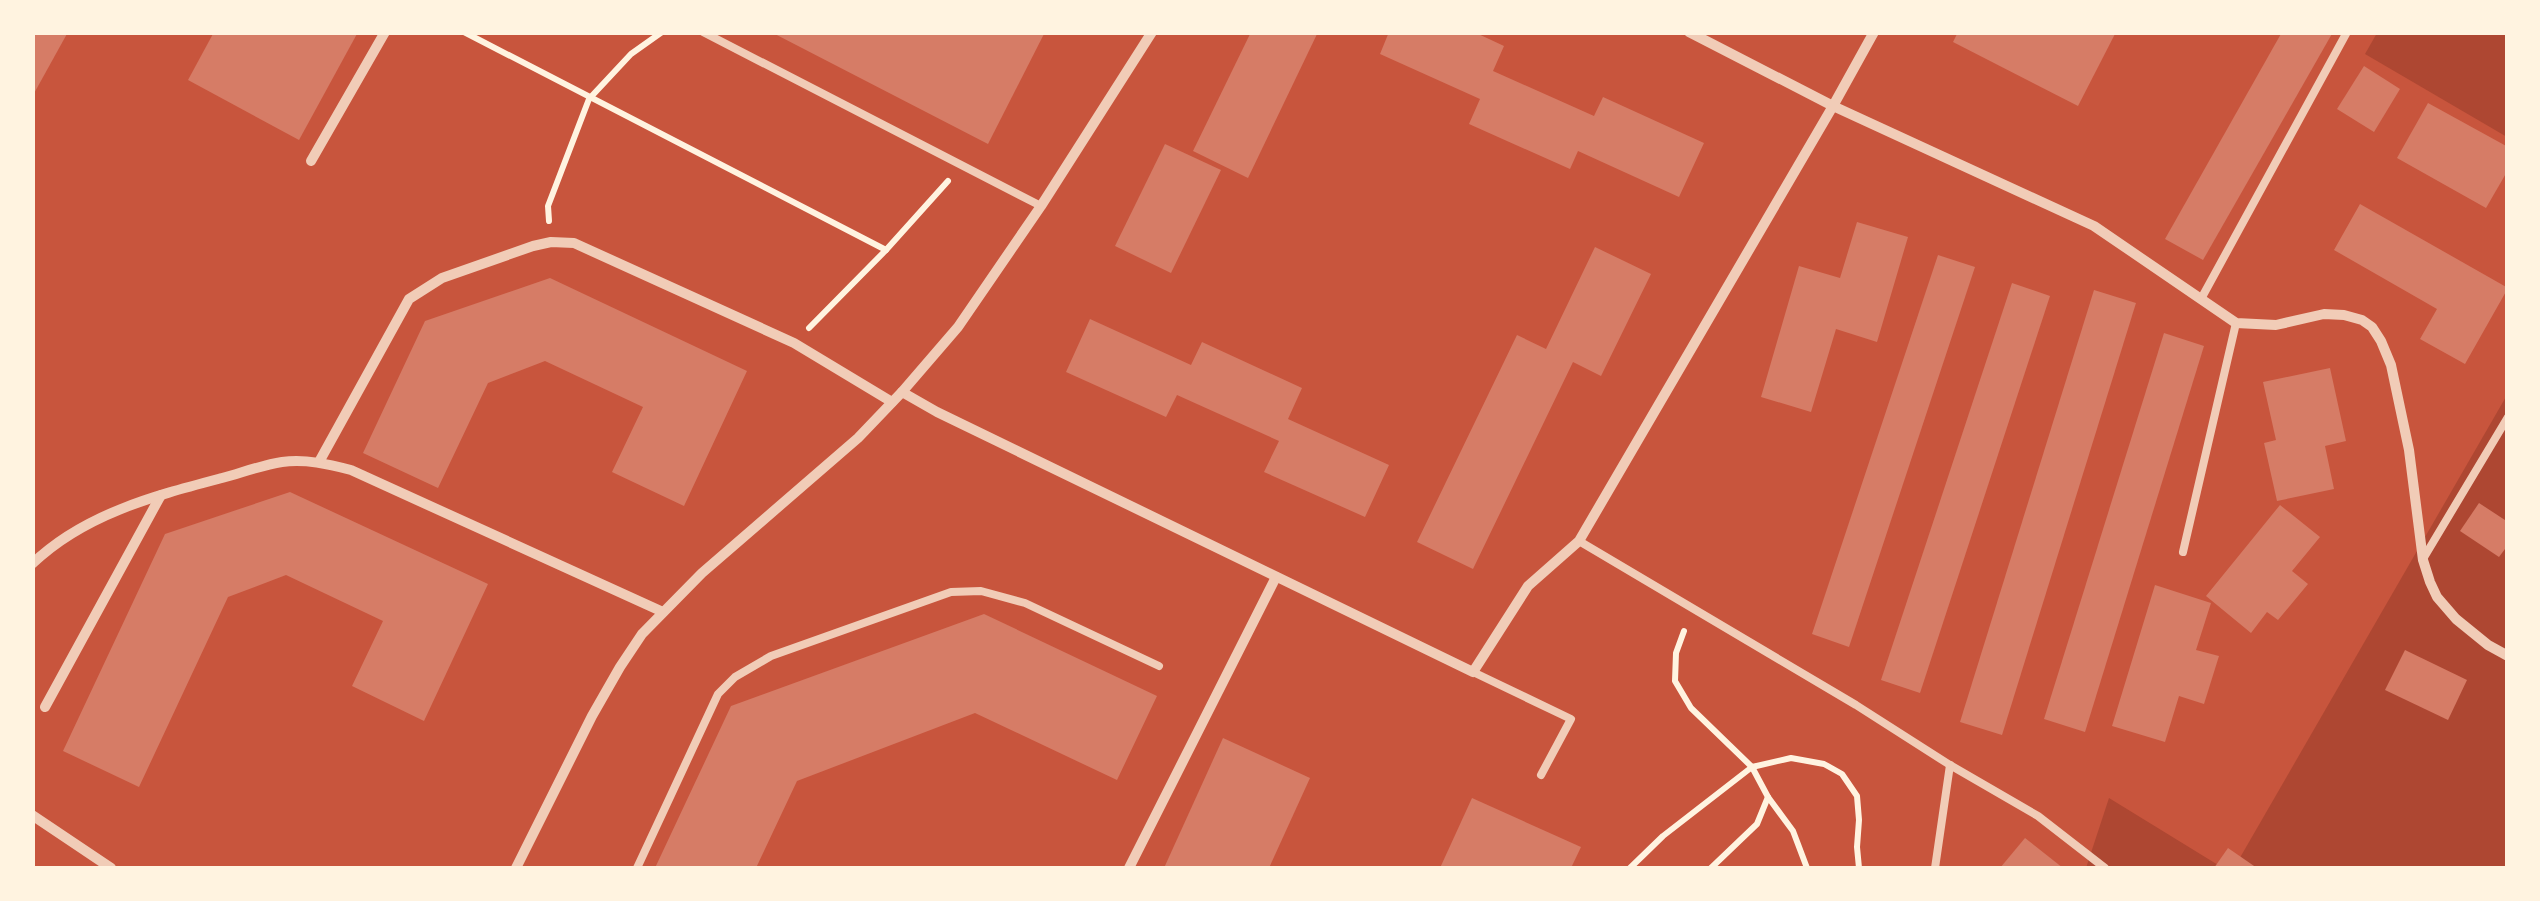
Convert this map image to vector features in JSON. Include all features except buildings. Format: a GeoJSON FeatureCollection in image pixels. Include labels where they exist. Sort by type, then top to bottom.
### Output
{"type":"FeatureCollection","features":[{"type":"Feature","properties":{"kind":"street"},"geometry":{"type":"LineString","coordinates":[[310,161],[385,32]]}},
{"type":"Feature","properties":{"kind":"street"},"geometry":{"type":"LineString","coordinates":[[516,868],[592,716],[642,634],[772,510],[858,438],[958,326],[1041,206],[1152,32]]}},
{"type":"Feature","properties":{"kind":"street"},"geometry":{"type":"LineString","coordinates":[[1689,32],[1833,106],[2094,226],[2236,323],[2276,324],[2324,314],[2362,320],[2381,341],[2390,365],[2406,433],[2423,560],[2437,598],[2456,619],[2508,656]]}},
{"type":"Feature","properties":{"kind":"street"},"geometry":{"type":"LineString","coordinates":[[902,392],[1473,672],[1528,586],[1579,541],[1874,32]]}},
{"type":"Feature","properties":{"kind":"street"},"geometry":{"type":"LineString","coordinates":[[319,462],[409,300],[442,278],[551,242],[574,244],[794,343],[892,402]]}},
{"type":"Feature","properties":{"kind":"street"},"geometry":{"type":"LineString","coordinates":[[32,564],[77,529],[120,508],[281,462],[319,462],[351,470],[663,612]]}},
{"type":"Feature","properties":{"kind":"street"},"geometry":{"type":"LineString","coordinates":[[45,707],[161,494]]}},
{"type":"Feature","properties":{"kind":"street"},"geometry":{"type":"LineString","coordinates":[[1129,868],[1276,577]]}},
{"type":"Feature","properties":{"kind":"street"},"geometry":{"type":"LineString","coordinates":[[32,815],[111,868]]}},
{"type":"Feature","properties":{"kind":"lane"},"geometry":{"type":"LineString","coordinates":[[702,32],[1041,206]]}},
{"type":"Feature","properties":{"kind":"lane"},"geometry":{"type":"LineString","coordinates":[[2202,299],[2347,32]]}},
{"type":"Feature","properties":{"kind":"lane"},"geometry":{"type":"LineString","coordinates":[[2183,552],[2236,323]]}},
{"type":"Feature","properties":{"kind":"lane"},"geometry":{"type":"LineString","coordinates":[[2423,560],[2508,417]]}},
{"type":"Feature","properties":{"kind":"lane"},"geometry":{"type":"LineString","coordinates":[[1579,541],[2038,816],[2106,868]]}},
{"type":"Feature","properties":{"kind":"lane"},"geometry":{"type":"LineString","coordinates":[[637,868],[718,694],[735,677],[771,656],[951,592],[981,591],[1025,602],[1159,666]]}},
{"type":"Feature","properties":{"kind":"lane"},"geometry":{"type":"LineString","coordinates":[[1473,672],[1571,719],[1541,774]]}},
{"type":"Feature","properties":{"kind":"lane"},"geometry":{"type":"LineString","coordinates":[[1936,868],[1950,765]]}},
{"type":"Feature","properties":{"kind":"path"},"geometry":{"type":"LineString","coordinates":[[464,32],[886,250]]}},
{"type":"Feature","properties":{"kind":"path"},"geometry":{"type":"LineString","coordinates":[[551,242],[548,206],[589,98],[631,54],[662,32]]}},
{"type":"Feature","properties":{"kind":"path"},"geometry":{"type":"LineString","coordinates":[[794,343],[886,250],[962,165]]}},
{"type":"Feature","properties":{"kind":"path"},"geometry":{"type":"LineString","coordinates":[[1692,607],[1676,653],[1675,681],[1691,708],[1752,767],[1792,830],[1807,868]]}},
{"type":"Feature","properties":{"kind":"path"},"geometry":{"type":"LineString","coordinates":[[1630,868],[1752,767],[1791,758],[1824,764],[1842,774],[1857,796],[1859,868]]}},
{"type":"Feature","properties":{"kind":"path"},"geometry":{"type":"LineString","coordinates":[[1711,868],[1757,824],[1768,797]]}},
{"type":"Feature","properties":{"kind":"shaded area"},"geometry":{"type":"Polygon","coordinates":[[[2377,33],[2507,33],[2507,137],[2365,54],[2377,33]]]}},
{"type":"Feature","properties":{"kind":"shaded area"},"geometry":{"type":"Polygon","coordinates":[[[2507,395],[2507,868],[2234,868],[2507,395]]]}},
{"type":"Feature","properties":{"kind":"shaded area"},"geometry":{"type":"Polygon","coordinates":[[[2109,798],[2223,868],[2086,868],[2109,798]]]}}]}
